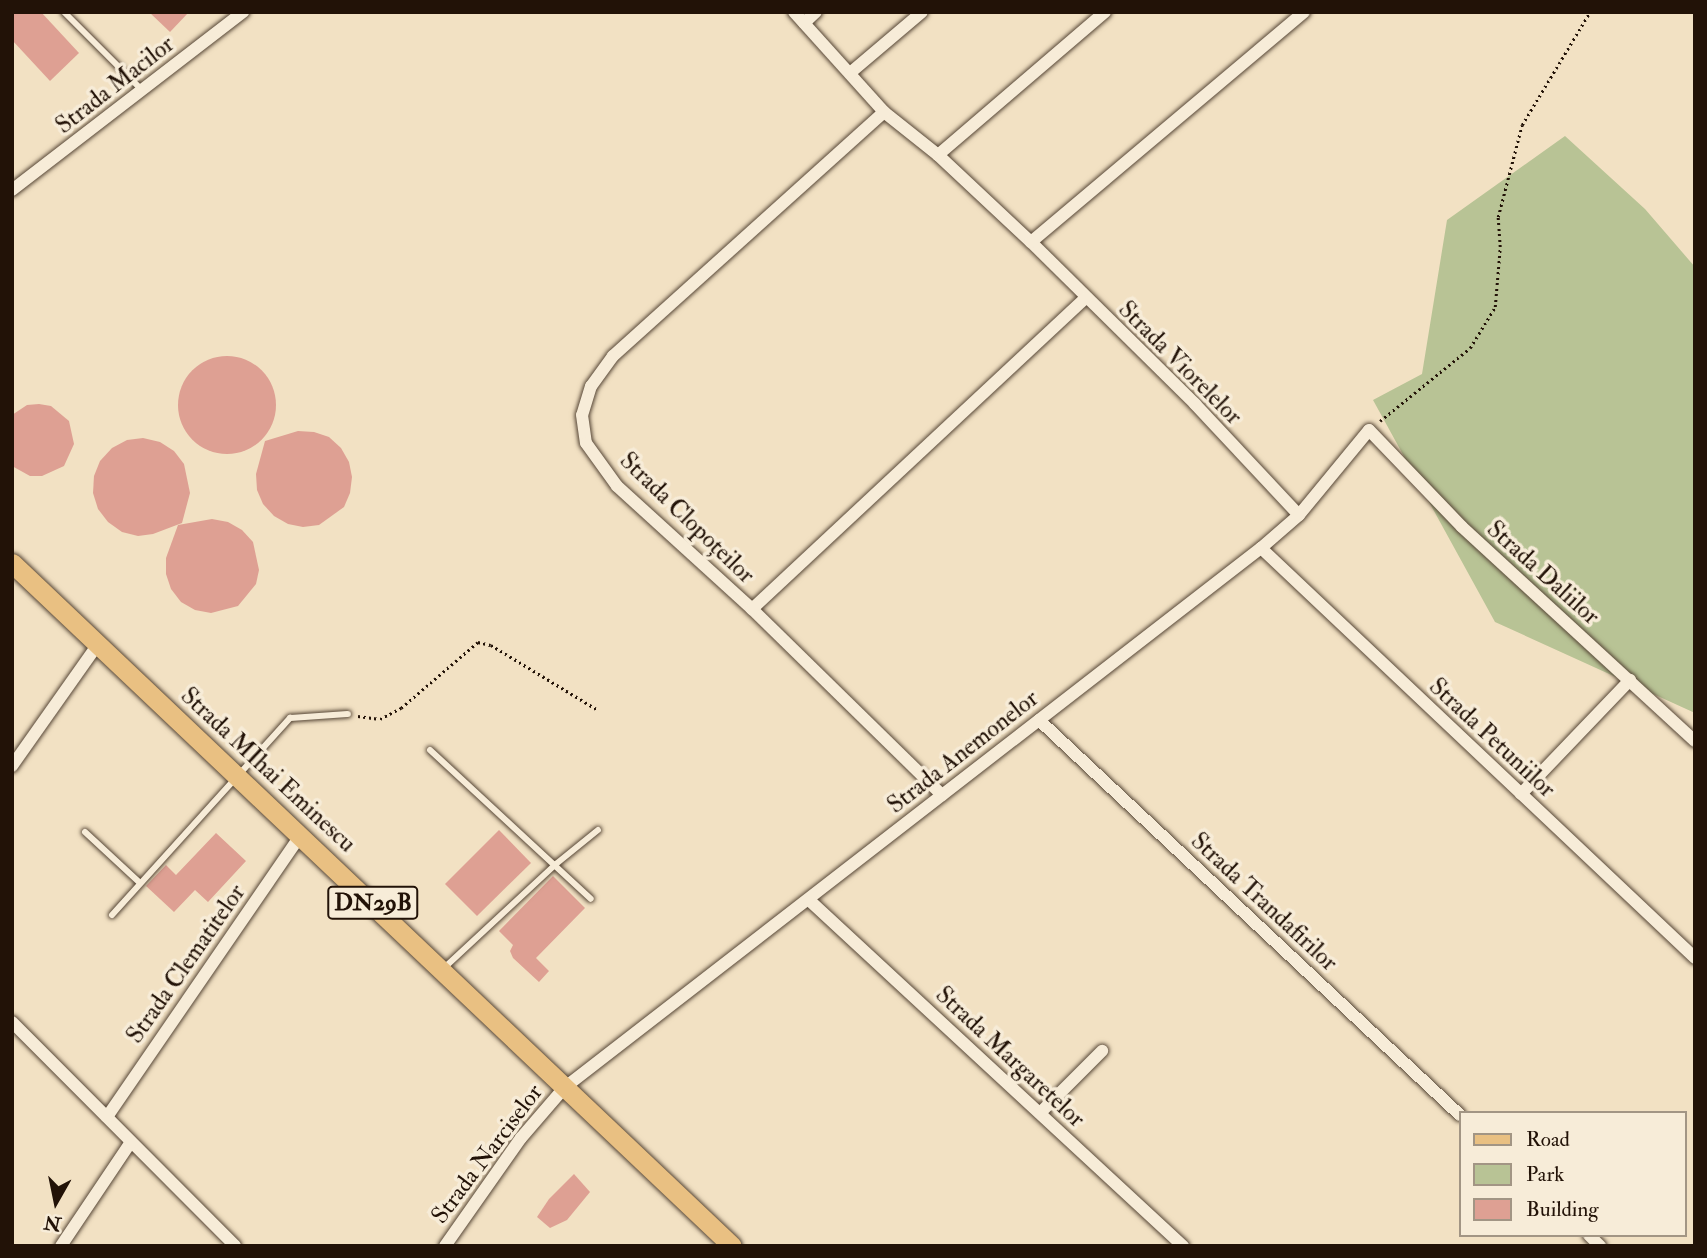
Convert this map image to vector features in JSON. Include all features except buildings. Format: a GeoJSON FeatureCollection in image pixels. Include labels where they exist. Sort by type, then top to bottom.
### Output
{"type":"FeatureCollection","features":[{"type":"Feature","properties":{"kind":"main road","name":"Strada MIhai Eminescu"},"geometry":{"type":"LineString","coordinates":[[12,563],[239,775],[732,1246]]}},
{"type":"Feature","properties":{"kind":"street","name":"Strada Macilor"},"geometry":{"type":"LineString","coordinates":[[12,190],[243,12]]}},
{"type":"Feature","properties":{"kind":"street","name":"Strada Viorelelor"},"geometry":{"type":"LineString","coordinates":[[794,12],[884,112],[938,155],[1031,242],[1195,404],[1299,515]]}},
{"type":"Feature","properties":{"kind":"street"},"geometry":{"type":"LineString","coordinates":[[804,23],[816,12]]}},
{"type":"Feature","properties":{"kind":"street"},"geometry":{"type":"LineString","coordinates":[[850,74],[922,12]]}},
{"type":"Feature","properties":{"kind":"street"},"geometry":{"type":"LineString","coordinates":[[938,155],[1105,12]]}},
{"type":"Feature","properties":{"kind":"street"},"geometry":{"type":"LineString","coordinates":[[1031,242],[1304,12]]}},
{"type":"Feature","properties":{"kind":"street","name":"Strada Clopoțeilor"},"geometry":{"type":"LineString","coordinates":[[884,112],[613,356],[592,386],[582,415],[586,443],[617,486],[752,609],[942,794]]}},
{"type":"Feature","properties":{"kind":"street"},"geometry":{"type":"LineString","coordinates":[[752,609],[1085,298]]}},
{"type":"Feature","properties":{"kind":"street","name":"Strada Anemonelor"},"geometry":{"type":"LineString","coordinates":[[564,1088],[1261,548],[1299,515],[1369,430]]}},
{"type":"Feature","properties":{"kind":"street","name":"Strada Daliilor"},"geometry":{"type":"LineString","coordinates":[[1369,430],[1462,527],[1695,741]]}},
{"type":"Feature","properties":{"kind":"street","name":"Strada Petuniilor"},"geometry":{"type":"LineString","coordinates":[[1261,548],[1695,958]]}},
{"type":"Feature","properties":{"kind":"street"},"geometry":{"type":"LineString","coordinates":[[12,766],[98,644]]}},
{"type":"Feature","properties":{"kind":"street"},"geometry":{"type":"LineString","coordinates":[[1521,794],[1630,680]]}},
{"type":"Feature","properties":{"kind":"street","name":"Strada Trandafirilor"},"geometry":{"type":"LineString","coordinates":[[1039,720],[1458,1113]]}},
{"type":"Feature","properties":{"kind":"street","name":"Strada Clematitelor"},"geometry":{"type":"LineString","coordinates":[[107,1117],[301,835]]}},
{"type":"Feature","properties":{"kind":"street","name":"Strada Margaretelor"},"geometry":{"type":"LineString","coordinates":[[809,900],[1183,1246]]}},
{"type":"Feature","properties":{"kind":"street"},"geometry":{"type":"LineString","coordinates":[[12,1022],[235,1246]]}},
{"type":"Feature","properties":{"kind":"street"},"geometry":{"type":"LineString","coordinates":[[1040,1113],[1102,1051]]}},
{"type":"Feature","properties":{"kind":"street","name":"Strada Narciselor"},"geometry":{"type":"LineString","coordinates":[[445,1246],[521,1138],[564,1088]]}},
{"type":"Feature","properties":{"kind":"street"},"geometry":{"type":"LineString","coordinates":[[61,1246],[131,1142]]}},
{"type":"Feature","properties":{"kind":"lane"},"geometry":{"type":"LineString","coordinates":[[64,12],[142,90]]}},
{"type":"Feature","properties":{"kind":"lane"},"geometry":{"type":"LineString","coordinates":[[112,915],[290,718],[348,714]]}},
{"type":"Feature","properties":{"kind":"lane"},"geometry":{"type":"LineString","coordinates":[[429,750],[591,899]]}},
{"type":"Feature","properties":{"kind":"lane"},"geometry":{"type":"LineString","coordinates":[[443,969],[556,864],[598,830]]}},
{"type":"Feature","properties":{"kind":"lane"},"geometry":{"type":"LineString","coordinates":[[85,832],[140,883]]}},
{"type":"Feature","properties":{"kind":"path"},"geometry":{"type":"LineString","coordinates":[[1369,430],[1471,348],[1495,307],[1500,247],[1498,217],[1522,125],[1590,12]]}},
{"type":"Feature","properties":{"kind":"path"},"geometry":{"type":"LineString","coordinates":[[348,714],[380,719],[401,708],[478,642],[491,645],[598,710]]}},
{"type":"Feature","properties":{"kind":"green space"},"geometry":{"type":"Polygon","coordinates":[[[1565,136],[1645,209],[1695,267],[1695,713],[1495,622],[1373,400],[1422,374],[1447,220],[1565,136]]]}}]}
